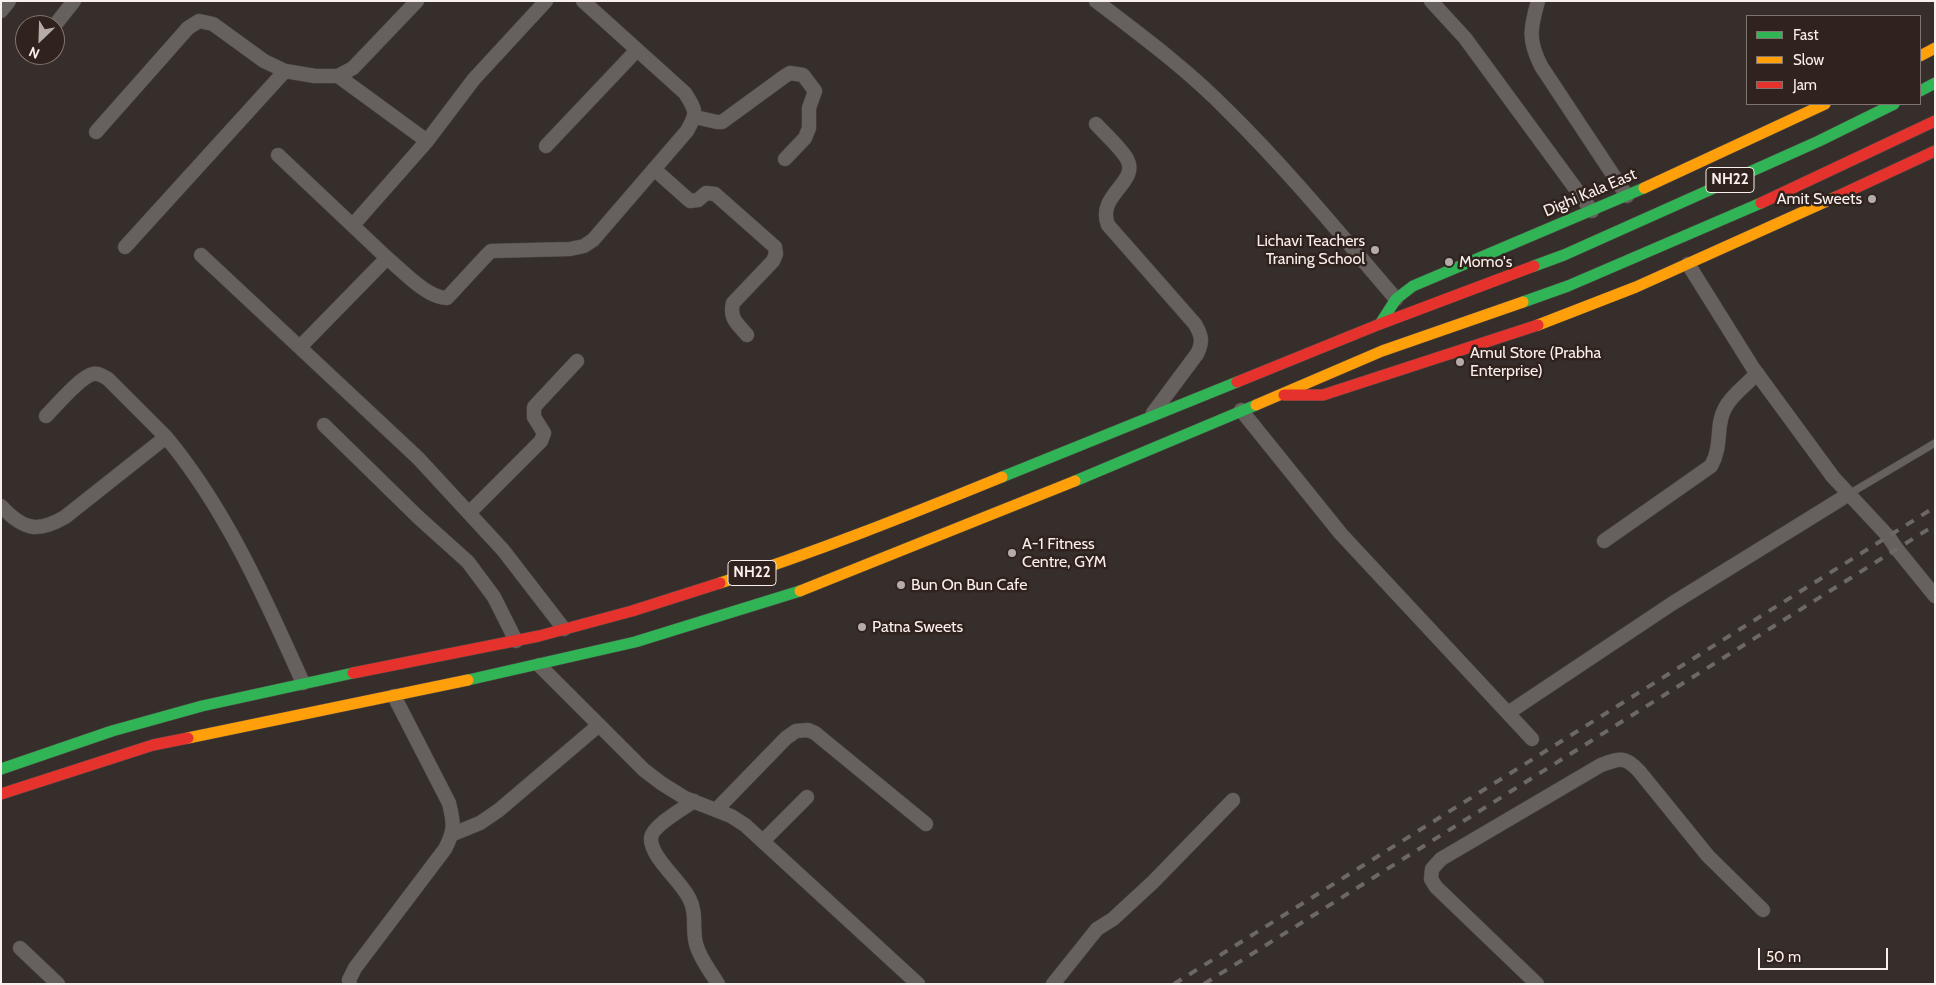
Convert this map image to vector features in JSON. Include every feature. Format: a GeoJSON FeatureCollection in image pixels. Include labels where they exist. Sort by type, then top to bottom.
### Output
{"type":"FeatureCollection","features":[{"type":"Feature","properties":{"kind":"main road"},"geometry":{"type":"LineString","coordinates":[[1921,55],[1935,48]]}},
{"type":"Feature","properties":{"kind":"main road"},"geometry":{"type":"LineString","coordinates":[[1921,90],[1935,83]]}},
{"type":"Feature","properties":{"kind":"main road","name":"Dighi Kala East"},"geometry":{"type":"LineString","coordinates":[[1380,324],[1396,299],[1413,286],[1675,175],[1823,105]]}},
{"type":"Feature","properties":{"kind":"main road","name":"NH22"},"geometry":{"type":"LineString","coordinates":[[1,769],[112,731],[202,706],[303,683],[564,630],[632,611],[739,577],[875,529],[1000,480],[1149,417],[1380,324],[1564,255],[1819,141],[1892,105]]}},
{"type":"Feature","properties":{"kind":"main road","name":"NH22"},"geometry":{"type":"LineString","coordinates":[[1,794],[153,745],[539,665],[635,642],[786,597],[1057,489],[1382,351],[1568,286],[1758,204],[1935,121]]}},
{"type":"Feature","properties":{"kind":"main road"},"geometry":{"type":"LineString","coordinates":[[1277,395],[1323,395],[1372,381],[1546,322],[1636,287],[1814,208],[1935,151]]}},
{"type":"Feature","properties":{"kind":"street"},"geometry":{"type":"LineString","coordinates":[[1,12],[9,1]]}},
{"type":"Feature","properties":{"kind":"street"},"geometry":{"type":"LineString","coordinates":[[63,15],[74,1]]}},
{"type":"Feature","properties":{"kind":"street"},"geometry":{"type":"LineString","coordinates":[[96,132],[188,28],[200,21],[213,24],[264,62],[285,71],[315,76],[338,76],[353,68],[417,1]]}},
{"type":"Feature","properties":{"kind":"street"},"geometry":{"type":"LineString","coordinates":[[353,225],[427,141],[474,79],[546,1]]}},
{"type":"Feature","properties":{"kind":"street"},"geometry":{"type":"LineString","coordinates":[[1096,1],[1180,65],[1227,110],[1276,160],[1396,299]]}},
{"type":"Feature","properties":{"kind":"street"},"geometry":{"type":"LineString","coordinates":[[1432,1],[1465,38],[1592,210]]}},
{"type":"Feature","properties":{"kind":"street"},"geometry":{"type":"LineString","coordinates":[[1538,1],[1532,21],[1530,37],[1533,51],[1627,196]]}},
{"type":"Feature","properties":{"kind":"street"},"geometry":{"type":"LineString","coordinates":[[278,155],[387,258],[430,294],[440,298],[448,298],[484,256],[491,251],[584,246],[593,240],[687,131],[695,117],[693,106],[685,93],[586,2]]}},
{"type":"Feature","properties":{"kind":"street"},"geometry":{"type":"LineString","coordinates":[[546,146],[637,50]]}},
{"type":"Feature","properties":{"kind":"street"},"geometry":{"type":"LineString","coordinates":[[125,247],[285,71]]}},
{"type":"Feature","properties":{"kind":"street"},"geometry":{"type":"LineString","coordinates":[[695,117],[722,122],[790,73],[803,74],[815,91],[809,108],[809,128],[802,143],[785,159]]}},
{"type":"Feature","properties":{"kind":"street"},"geometry":{"type":"LineString","coordinates":[[338,76],[427,141]]}},
{"type":"Feature","properties":{"kind":"street"},"geometry":{"type":"LineString","coordinates":[[1096,124],[1128,159],[1130,168],[1126,179],[1106,208],[1105,216],[1108,224],[1195,324],[1201,334],[1202,344],[1197,354],[1149,417]]}},
{"type":"Feature","properties":{"kind":"street"},"geometry":{"type":"LineString","coordinates":[[654,169],[690,201],[698,200],[706,193],[715,194],[775,247],[776,254],[773,261],[733,303],[731,312],[733,318],[748,335]]}},
{"type":"Feature","properties":{"kind":"street"},"geometry":{"type":"LineString","coordinates":[[201,255],[418,458],[519,569],[564,630]]}},
{"type":"Feature","properties":{"kind":"street"},"geometry":{"type":"LineString","coordinates":[[300,347],[387,258]]}},
{"type":"Feature","properties":{"kind":"street"},"geometry":{"type":"LineString","coordinates":[[1688,264],[1757,373],[1833,478],[1888,536],[1935,596]]}},
{"type":"Feature","properties":{"kind":"street"},"geometry":{"type":"LineString","coordinates":[[469,513],[541,441],[544,432],[534,417],[534,407],[577,361]]}},
{"type":"Feature","properties":{"kind":"street"},"geometry":{"type":"LineString","coordinates":[[1604,541],[1711,466],[1717,456],[1724,410],[1730,399],[1757,373]]}},
{"type":"Feature","properties":{"kind":"street"},"geometry":{"type":"LineString","coordinates":[[46,416],[82,381],[91,374],[100,374],[108,379],[166,438],[184,459],[214,504],[271,611],[303,683]]}},
{"type":"Feature","properties":{"kind":"street"},"geometry":{"type":"LineString","coordinates":[[1241,410],[1341,534],[1532,739]]}},
{"type":"Feature","properties":{"kind":"street"},"geometry":{"type":"LineString","coordinates":[[324,425],[468,562],[494,597],[516,641]]}},
{"type":"Feature","properties":{"kind":"street"},"geometry":{"type":"LineString","coordinates":[[1,506],[10,516],[24,524],[38,528],[52,525],[65,517],[166,438]]}},
{"type":"Feature","properties":{"kind":"street"},"geometry":{"type":"LineString","coordinates":[[1508,713],[1673,603],[1850,494]]}},
{"type":"Feature","properties":{"kind":"street"},"geometry":{"type":"LineString","coordinates":[[539,665],[644,770],[684,798],[731,816],[745,825],[918,984]]}},
{"type":"Feature","properties":{"kind":"street"},"geometry":{"type":"LineString","coordinates":[[350,984],[349,980],[355,968],[445,848],[452,834],[453,820],[449,803],[394,696]]}},
{"type":"Feature","properties":{"kind":"street"},"geometry":{"type":"LineString","coordinates":[[452,834],[480,823],[499,810],[599,725]]}},
{"type":"Feature","properties":{"kind":"street"},"geometry":{"type":"LineString","coordinates":[[716,810],[786,738],[796,731],[808,730],[831,745],[926,824]]}},
{"type":"Feature","properties":{"kind":"street"},"geometry":{"type":"LineString","coordinates":[[1537,984],[1436,887],[1430,879],[1432,869],[1441,859],[1466,844],[1601,765],[1618,759],[1630,761],[1708,856],[1763,910]]}},
{"type":"Feature","properties":{"kind":"street"},"geometry":{"type":"LineString","coordinates":[[763,841],[807,797]]}},
{"type":"Feature","properties":{"kind":"street"},"geometry":{"type":"LineString","coordinates":[[1053,984],[1097,929],[1113,919],[1153,882],[1233,800]]}},
{"type":"Feature","properties":{"kind":"street"},"geometry":{"type":"LineString","coordinates":[[694,801],[655,828],[651,837],[653,847],[660,860],[690,899],[694,909],[696,947],[718,984]]}},
{"type":"Feature","properties":{"kind":"street"},"geometry":{"type":"LineString","coordinates":[[20,948],[58,984]]}},
{"type":"Feature","properties":{"kind":"lane"},"geometry":{"type":"LineString","coordinates":[[1850,494],[1935,443]]}},
{"type":"Feature","properties":{"kind":"railway"},"geometry":{"type":"LineString","coordinates":[[1174,984],[1935,507]]}},
{"type":"Feature","properties":{"kind":"railway"},"geometry":{"type":"LineString","coordinates":[[1204,984],[1935,525]]}},
{"type":"Feature","properties":{"kind":"traffic: fast"},"geometry":{"type":"LineString","coordinates":[[1921,90],[1935,83]]}},
{"type":"Feature","properties":{"kind":"traffic: fast"},"geometry":{"type":"LineString","coordinates":[[1534,266],[1564,255],[1819,141],[1892,105]]}},
{"type":"Feature","properties":{"kind":"traffic: fast"},"geometry":{"type":"LineString","coordinates":[[1380,324],[1396,299],[1413,286],[1644,188]]}},
{"type":"Feature","properties":{"kind":"traffic: fast"},"geometry":{"type":"LineString","coordinates":[[1523,302],[1568,286],[1761,203]]}},
{"type":"Feature","properties":{"kind":"traffic: fast"},"geometry":{"type":"LineString","coordinates":[[1002,477],[1237,382]]}},
{"type":"Feature","properties":{"kind":"traffic: fast"},"geometry":{"type":"LineString","coordinates":[[1075,481],[1256,405]]}},
{"type":"Feature","properties":{"kind":"traffic: fast"},"geometry":{"type":"LineString","coordinates":[[468,680],[635,642],[800,591]]}},
{"type":"Feature","properties":{"kind":"traffic: fast"},"geometry":{"type":"LineString","coordinates":[[1,769],[112,731],[202,706],[353,673]]}},
{"type":"Feature","properties":{"kind":"traffic: slow"},"geometry":{"type":"LineString","coordinates":[[1921,55],[1935,48]]}},
{"type":"Feature","properties":{"kind":"traffic: slow"},"geometry":{"type":"LineString","coordinates":[[1644,188],[1823,105]]}},
{"type":"Feature","properties":{"kind":"traffic: slow"},"geometry":{"type":"LineString","coordinates":[[1538,325],[1636,287],[1836,197]]}},
{"type":"Feature","properties":{"kind":"traffic: slow"},"geometry":{"type":"LineString","coordinates":[[1256,405],[1382,351],[1523,302]]}},
{"type":"Feature","properties":{"kind":"traffic: slow"},"geometry":{"type":"LineString","coordinates":[[720,583],[862,533],[1002,477]]}},
{"type":"Feature","properties":{"kind":"traffic: slow"},"geometry":{"type":"LineString","coordinates":[[800,591],[1075,481]]}},
{"type":"Feature","properties":{"kind":"traffic: slow"},"geometry":{"type":"LineString","coordinates":[[188,738],[468,680]]}},
{"type":"Feature","properties":{"kind":"traffic: jam"},"geometry":{"type":"LineString","coordinates":[[1761,203],[1935,121]]}},
{"type":"Feature","properties":{"kind":"traffic: jam"},"geometry":{"type":"LineString","coordinates":[[1836,197],[1935,151]]}},
{"type":"Feature","properties":{"kind":"traffic: jam"},"geometry":{"type":"LineString","coordinates":[[1237,382],[1380,324],[1534,266]]}},
{"type":"Feature","properties":{"kind":"traffic: jam"},"geometry":{"type":"LineString","coordinates":[[1284,395],[1323,395],[1538,325]]}},
{"type":"Feature","properties":{"kind":"traffic: jam"},"geometry":{"type":"LineString","coordinates":[[353,673],[539,636],[632,611],[720,583]]}},
{"type":"Feature","properties":{"kind":"traffic: jam"},"geometry":{"type":"LineString","coordinates":[[1,794],[153,745],[188,738]]}},
{"type":"Feature","properties":{"kind":"place","name":"Amit Sweets"},"geometry":{"type":"Point","coordinates":[1872,199]}},
{"type":"Feature","properties":{"kind":"place","name":"Lichavi Teachers Traning School"},"geometry":{"type":"Point","coordinates":[1375,250]}},
{"type":"Feature","properties":{"kind":"place","name":"Momo's"},"geometry":{"type":"Point","coordinates":[1449,262]}},
{"type":"Feature","properties":{"kind":"place","name":"Amul Store (Prabha Enterprise)"},"geometry":{"type":"Point","coordinates":[1460,362]}},
{"type":"Feature","properties":{"kind":"place","name":"A-1 Fitness Centre, GYM"},"geometry":{"type":"Point","coordinates":[1012,553]}},
{"type":"Feature","properties":{"kind":"place","name":"Bun On Bun Cafe"},"geometry":{"type":"Point","coordinates":[901,585]}},
{"type":"Feature","properties":{"kind":"place","name":"Patna Sweets"},"geometry":{"type":"Point","coordinates":[862,627]}}]}
